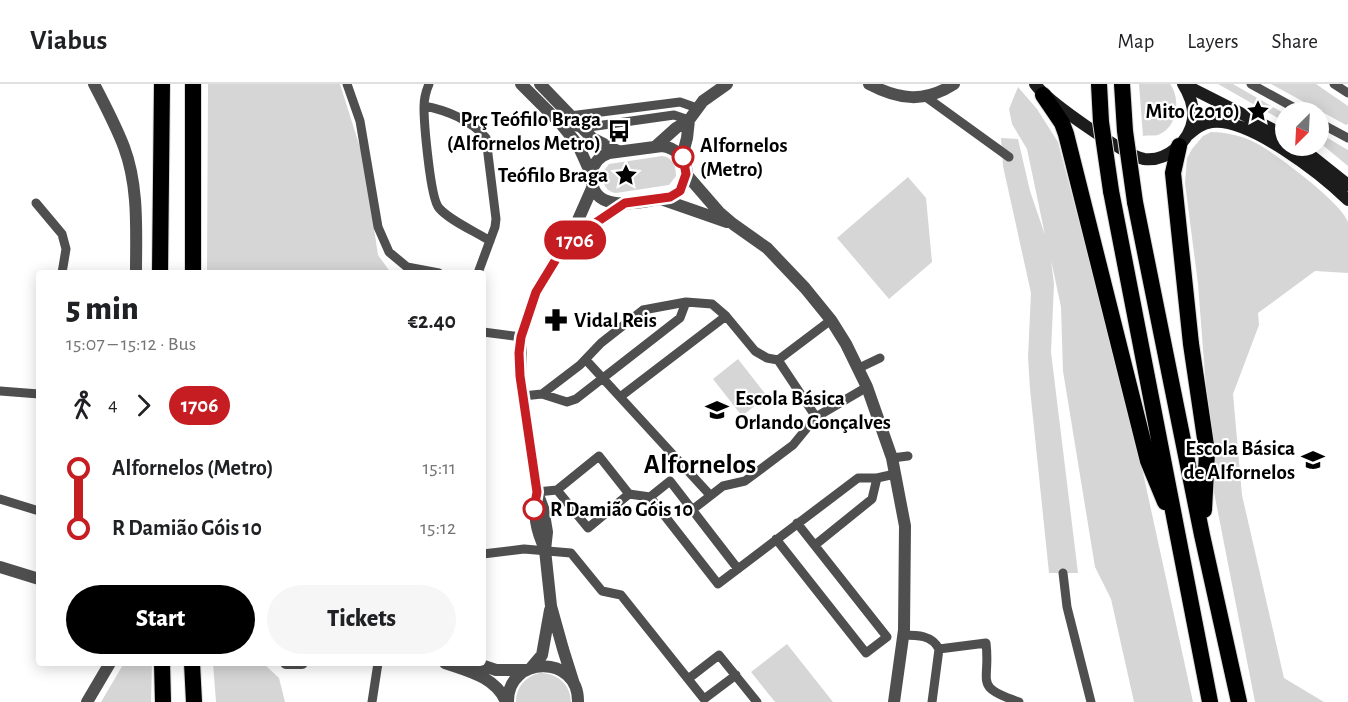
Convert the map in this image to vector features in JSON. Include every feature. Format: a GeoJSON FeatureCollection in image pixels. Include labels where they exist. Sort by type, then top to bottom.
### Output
{"type":"FeatureCollection","features":[{"type":"Feature","properties":{"kind":"highway"},"geometry":{"type":"LineString","coordinates":[[160,270],[162,84]]}},
{"type":"Feature","properties":{"kind":"highway"},"geometry":{"type":"LineString","coordinates":[[193,84],[193,270]]}},
{"type":"Feature","properties":{"kind":"highway"},"geometry":{"type":"LineString","coordinates":[[1099,84],[1101,122],[1111,191],[1210,702]]}},
{"type":"Feature","properties":{"kind":"highway"},"geometry":{"type":"LineString","coordinates":[[1122,84],[1125,131],[1135,202],[1202,535],[1239,702]]}},
{"type":"Feature","properties":{"kind":"highway"},"geometry":{"type":"LineString","coordinates":[[1037,88],[1062,123],[1066,134],[1148,461],[1180,539]]}},
{"type":"Feature","properties":{"kind":"highway"},"geometry":{"type":"LineString","coordinates":[[1183,141],[1173,173],[1191,344],[1206,452],[1202,535]]}},
{"type":"Feature","properties":{"kind":"highway"},"geometry":{"type":"LineString","coordinates":[[162,668],[163,702]]}},
{"type":"Feature","properties":{"kind":"highway"},"geometry":{"type":"LineString","coordinates":[[192,669],[194,702]]}},
{"type":"Feature","properties":{"kind":"main road"},"geometry":{"type":"LineString","coordinates":[[1184,84],[1275,130]]}},
{"type":"Feature","properties":{"kind":"main road"},"geometry":{"type":"LineString","coordinates":[[1183,141],[1193,120],[1191,97],[1184,84]]}},
{"type":"Feature","properties":{"kind":"main road"},"geometry":{"type":"LineString","coordinates":[[1037,88],[1064,110],[1136,157],[1158,158],[1183,141],[1200,125],[1209,122],[1238,126],[1279,146],[1305,163],[1348,200]]}},
{"type":"Feature","properties":{"kind":"main road"},"geometry":{"type":"LineString","coordinates":[[1312,156],[1348,184]]}},
{"type":"Feature","properties":{"kind":"street"},"geometry":{"type":"LineString","coordinates":[[94,84],[115,126],[128,160],[135,202],[136,270]]}},
{"type":"Feature","properties":{"kind":"street"},"geometry":{"type":"LineString","coordinates":[[347,84],[360,121],[378,227],[388,252],[406,270]]}},
{"type":"Feature","properties":{"kind":"street"},"geometry":{"type":"LineString","coordinates":[[429,84],[424,106],[435,202],[443,212],[490,241]]}},
{"type":"Feature","properties":{"kind":"street"},"geometry":{"type":"LineString","coordinates":[[521,84],[595,140],[619,151]]}},
{"type":"Feature","properties":{"kind":"street"},"geometry":{"type":"LineString","coordinates":[[540,84],[566,120],[601,198],[608,202],[625,203],[670,197],[680,191],[686,174]]}},
{"type":"Feature","properties":{"kind":"street"},"geometry":{"type":"LineString","coordinates":[[656,146],[689,120],[707,97],[727,84]]}},
{"type":"Feature","properties":{"kind":"street"},"geometry":{"type":"LineString","coordinates":[[870,84],[886,93],[906,98],[926,97],[954,84]]}},
{"type":"Feature","properties":{"kind":"street"},"geometry":{"type":"LineString","coordinates":[[1251,84],[1284,102]]}},
{"type":"Feature","properties":{"kind":"street"},"geometry":{"type":"LineString","coordinates":[[1334,84],[1348,93]]}},
{"type":"Feature","properties":{"kind":"street"},"geometry":{"type":"LineString","coordinates":[[926,97],[1009,157]]}},
{"type":"Feature","properties":{"kind":"street"},"geometry":{"type":"LineString","coordinates":[[566,120],[680,102],[697,108]]}},
{"type":"Feature","properties":{"kind":"street"},"geometry":{"type":"LineString","coordinates":[[424,106],[448,111],[486,138],[496,210],[495,227],[479,270]]}},
{"type":"Feature","properties":{"kind":"street"},"geometry":{"type":"LineString","coordinates":[[582,128],[674,115],[689,120]]}},
{"type":"Feature","properties":{"kind":"street"},"geometry":{"type":"LineString","coordinates":[[682,157],[689,120]]}},
{"type":"Feature","properties":{"kind":"street"},"geometry":{"type":"LineString","coordinates":[[1329,128],[1348,138]]}},
{"type":"Feature","properties":{"kind":"street"},"geometry":{"type":"LineString","coordinates":[[578,696],[562,649],[551,606],[545,550],[537,533],[534,509],[537,492],[523,396],[519,353],[521,337],[536,292],[558,256],[592,181],[595,163],[602,155],[656,146],[675,149],[682,157],[686,174],[708,201],[733,224],[777,257],[805,288],[831,320],[867,387],[892,458],[906,540],[903,637],[894,702]]}},
{"type":"Feature","properties":{"kind":"street"},"geometry":{"type":"LineString","coordinates":[[660,198],[733,224]]}},
{"type":"Feature","properties":{"kind":"street"},"geometry":{"type":"LineString","coordinates":[[36,203],[62,234],[66,249],[62,270]]}},
{"type":"Feature","properties":{"kind":"street"},"geometry":{"type":"LineString","coordinates":[[558,256],[585,230],[625,203]]}},
{"type":"Feature","properties":{"kind":"street"},"geometry":{"type":"LineString","coordinates":[[523,396],[542,394],[571,402],[680,318],[686,302]]}},
{"type":"Feature","properties":{"kind":"street"},"geometry":{"type":"LineString","coordinates":[[542,394],[643,310],[654,306],[686,302],[712,304],[726,316],[755,351],[767,358],[778,360],[816,417]]}},
{"type":"Feature","properties":{"kind":"street"},"geometry":{"type":"LineString","coordinates":[[620,397],[726,316]]}},
{"type":"Feature","properties":{"kind":"street"},"geometry":{"type":"LineString","coordinates":[[778,360],[831,320]]}},
{"type":"Feature","properties":{"kind":"street"},"geometry":{"type":"LineString","coordinates":[[486,332],[521,337]]}},
{"type":"Feature","properties":{"kind":"street"},"geometry":{"type":"LineString","coordinates":[[859,369],[880,358]]}},
{"type":"Feature","properties":{"kind":"street"},"geometry":{"type":"LineString","coordinates":[[585,360],[710,495]]}},
{"type":"Feature","properties":{"kind":"street"},"geometry":{"type":"LineString","coordinates":[[692,510],[723,486],[745,481],[793,445],[816,417],[867,387]]}},
{"type":"Feature","properties":{"kind":"street"},"geometry":{"type":"LineString","coordinates":[[0,391],[36,393]]}},
{"type":"Feature","properties":{"kind":"street"},"geometry":{"type":"LineString","coordinates":[[537,492],[557,490],[599,456],[629,494]]}},
{"type":"Feature","properties":{"kind":"street"},"geometry":{"type":"LineString","coordinates":[[892,458],[908,456]]}},
{"type":"Feature","properties":{"kind":"street"},"geometry":{"type":"LineString","coordinates":[[650,496],[718,584],[858,478],[878,478],[895,474]]}},
{"type":"Feature","properties":{"kind":"street"},"geometry":{"type":"LineString","coordinates":[[815,545],[872,500],[878,478]]}},
{"type":"Feature","properties":{"kind":"street"},"geometry":{"type":"LineString","coordinates":[[557,490],[588,528],[629,494],[650,496],[669,481],[738,569]]}},
{"type":"Feature","properties":{"kind":"street"},"geometry":{"type":"LineString","coordinates":[[0,499],[36,510]]}},
{"type":"Feature","properties":{"kind":"street"},"geometry":{"type":"LineString","coordinates":[[797,523],[887,637]]}},
{"type":"Feature","properties":{"kind":"street"},"geometry":{"type":"LineString","coordinates":[[776,539],[866,653],[887,637],[918,635],[930,639],[939,649],[932,702]]}},
{"type":"Feature","properties":{"kind":"street"},"geometry":{"type":"LineString","coordinates":[[486,554],[524,549],[571,553],[602,591],[621,594],[704,699],[736,675]]}},
{"type":"Feature","properties":{"kind":"street"},"geometry":{"type":"LineString","coordinates":[[0,567],[36,578]]}},
{"type":"Feature","properties":{"kind":"street"},"geometry":{"type":"LineString","coordinates":[[1063,573],[1067,607],[1091,702]]}},
{"type":"Feature","properties":{"kind":"street"},"geometry":{"type":"LineString","coordinates":[[507,702],[511,687],[517,677],[529,669],[542,655],[551,606]]}},
{"type":"Feature","properties":{"kind":"street"},"geometry":{"type":"LineString","coordinates":[[939,649],[986,643],[988,686],[997,694],[1019,702]]}},
{"type":"Feature","properties":{"kind":"street"},"geometry":{"type":"LineString","coordinates":[[688,679],[719,655],[757,702]]}},
{"type":"Feature","properties":{"kind":"street"},"geometry":{"type":"LineString","coordinates":[[87,702],[108,666]]}},
{"type":"Feature","properties":{"kind":"street"},"geometry":{"type":"LineString","coordinates":[[372,702],[378,666]]}},
{"type":"Feature","properties":{"kind":"street"},"geometry":{"type":"LineString","coordinates":[[452,666],[492,682],[507,702]]}},
{"type":"Feature","properties":{"kind":"street"},"geometry":{"type":"LineString","coordinates":[[484,666],[496,670],[529,669],[541,666],[561,670],[578,696]]}},
{"type":"Feature","properties":{"kind":"shaded area"},"geometry":{"type":"Polygon","coordinates":[[[208,84],[340,84],[363,157],[378,255],[389,270],[207,270],[208,84]]]}},
{"type":"Feature","properties":{"kind":"shaded area"},"geometry":{"type":"Polygon","coordinates":[[[1139,84],[1170,84],[1176,97],[1176,112],[1170,126],[1158,135],[1143,136],[1139,84]]]}},
{"type":"Feature","properties":{"kind":"shaded area"},"geometry":{"type":"Polygon","coordinates":[[[1218,84],[1233,84],[1275,108],[1275,116],[1218,84]]]}},
{"type":"Feature","properties":{"kind":"shaded area"},"geometry":{"type":"Polygon","coordinates":[[[1271,84],[1316,84],[1348,106],[1348,124],[1329,116],[1329,102],[1304,102],[1271,84]]]}},
{"type":"Feature","properties":{"kind":"shaded area"},"geometry":{"type":"Polygon","coordinates":[[[1018,87],[1037,109],[1058,142],[1133,427],[1193,702],[1134,702],[1111,599],[1095,567],[1063,371],[1061,307],[1051,260],[1054,284],[1051,352],[1078,573],[1049,573],[1030,389],[1028,357],[1031,293],[1003,166],[1001,138],[1018,139],[1030,191],[1045,235],[1027,149],[1012,124],[1009,109],[1018,87]]]}},
{"type":"Feature","properties":{"kind":"shaded area"},"geometry":{"type":"Polygon","coordinates":[[[1211,132],[1240,136],[1265,148],[1321,191],[1334,203],[1348,222],[1348,273],[1315,271],[1258,313],[1259,325],[1233,394],[1242,495],[1284,678],[1324,702],[1255,702],[1214,492],[1198,284],[1185,183],[1187,158],[1203,136],[1211,132]]]}},
{"type":"Feature","properties":{"kind":"shaded area"},"geometry":{"type":"Polygon","coordinates":[[[1329,139],[1348,150],[1348,166],[1329,150],[1329,139]]]}},
{"type":"Feature","properties":{"kind":"shaded area"},"geometry":{"type":"Polygon","coordinates":[[[662,156],[671,160],[675,169],[676,176],[669,185],[616,193],[609,191],[605,186],[602,173],[609,164],[662,156]]]}},
{"type":"Feature","properties":{"kind":"shaded area"},"geometry":{"type":"Polygon","coordinates":[[[908,177],[926,198],[932,262],[889,299],[837,238],[908,177]]]}},
{"type":"Feature","properties":{"kind":"shaded area"},"geometry":{"type":"Polygon","coordinates":[[[738,359],[767,396],[742,416],[713,379],[738,359]]]}},
{"type":"Feature","properties":{"kind":"shaded area"},"geometry":{"type":"Polygon","coordinates":[[[787,644],[833,702],[775,702],[751,672],[787,644]]]}},
{"type":"Feature","properties":{"kind":"shaded area"},"geometry":{"type":"Polygon","coordinates":[[[122,666],[152,666],[151,702],[101,702],[122,666]]]}},
{"type":"Feature","properties":{"kind":"shaded area"},"geometry":{"type":"Polygon","coordinates":[[[213,666],[266,666],[279,678],[285,702],[216,702],[213,666]]]}},
{"type":"Feature","properties":{"kind":"shaded area"},"geometry":{"type":"Polygon","coordinates":[[[539,673],[546,673],[561,680],[568,689],[571,702],[516,702],[522,683],[539,673]]]}},
{"type":"Feature","properties":{"kind":"bus line","name":"1706"},"geometry":{"type":"LineString","coordinates":[[534,509],[537,492],[520,376],[519,353],[521,337],[532,301],[558,256],[585,230],[625,203],[670,197],[680,191],[686,174],[683,157]]}},
{"type":"Feature","properties":{"kind":"place","name":"Mito (2010)"},"geometry":{"type":"Point","coordinates":[1258,111]}},
{"type":"Feature","properties":{"kind":"place","name":"Prç Teófilo Braga (Alfornelos Metro)"},"geometry":{"type":"Point","coordinates":[619,131]}},
{"type":"Feature","properties":{"kind":"place","name":"Alfornelos (Metro)"},"geometry":{"type":"Point","coordinates":[683,157]}},
{"type":"Feature","properties":{"kind":"place","name":"Teófilo Braga"},"geometry":{"type":"Point","coordinates":[626,175]}},
{"type":"Feature","properties":{"kind":"place","name":"Vidal Reis"},"geometry":{"type":"Point","coordinates":[556,320]}},
{"type":"Feature","properties":{"kind":"place","name":"Escola Básica Orlando Gonçalves"},"geometry":{"type":"Point","coordinates":[717,410]}},
{"type":"Feature","properties":{"kind":"place","name":"Escola Básica de Alfornelos"},"geometry":{"type":"Point","coordinates":[1313,460]}},
{"type":"Feature","properties":{"kind":"place","name":"R Damião Góis 10"},"geometry":{"type":"Point","coordinates":[534,509]}},
{"type":"Feature","properties":{"kind":"district","name":"Alfornelos"},"geometry":{"type":"Point","coordinates":[700,464]}}]}
